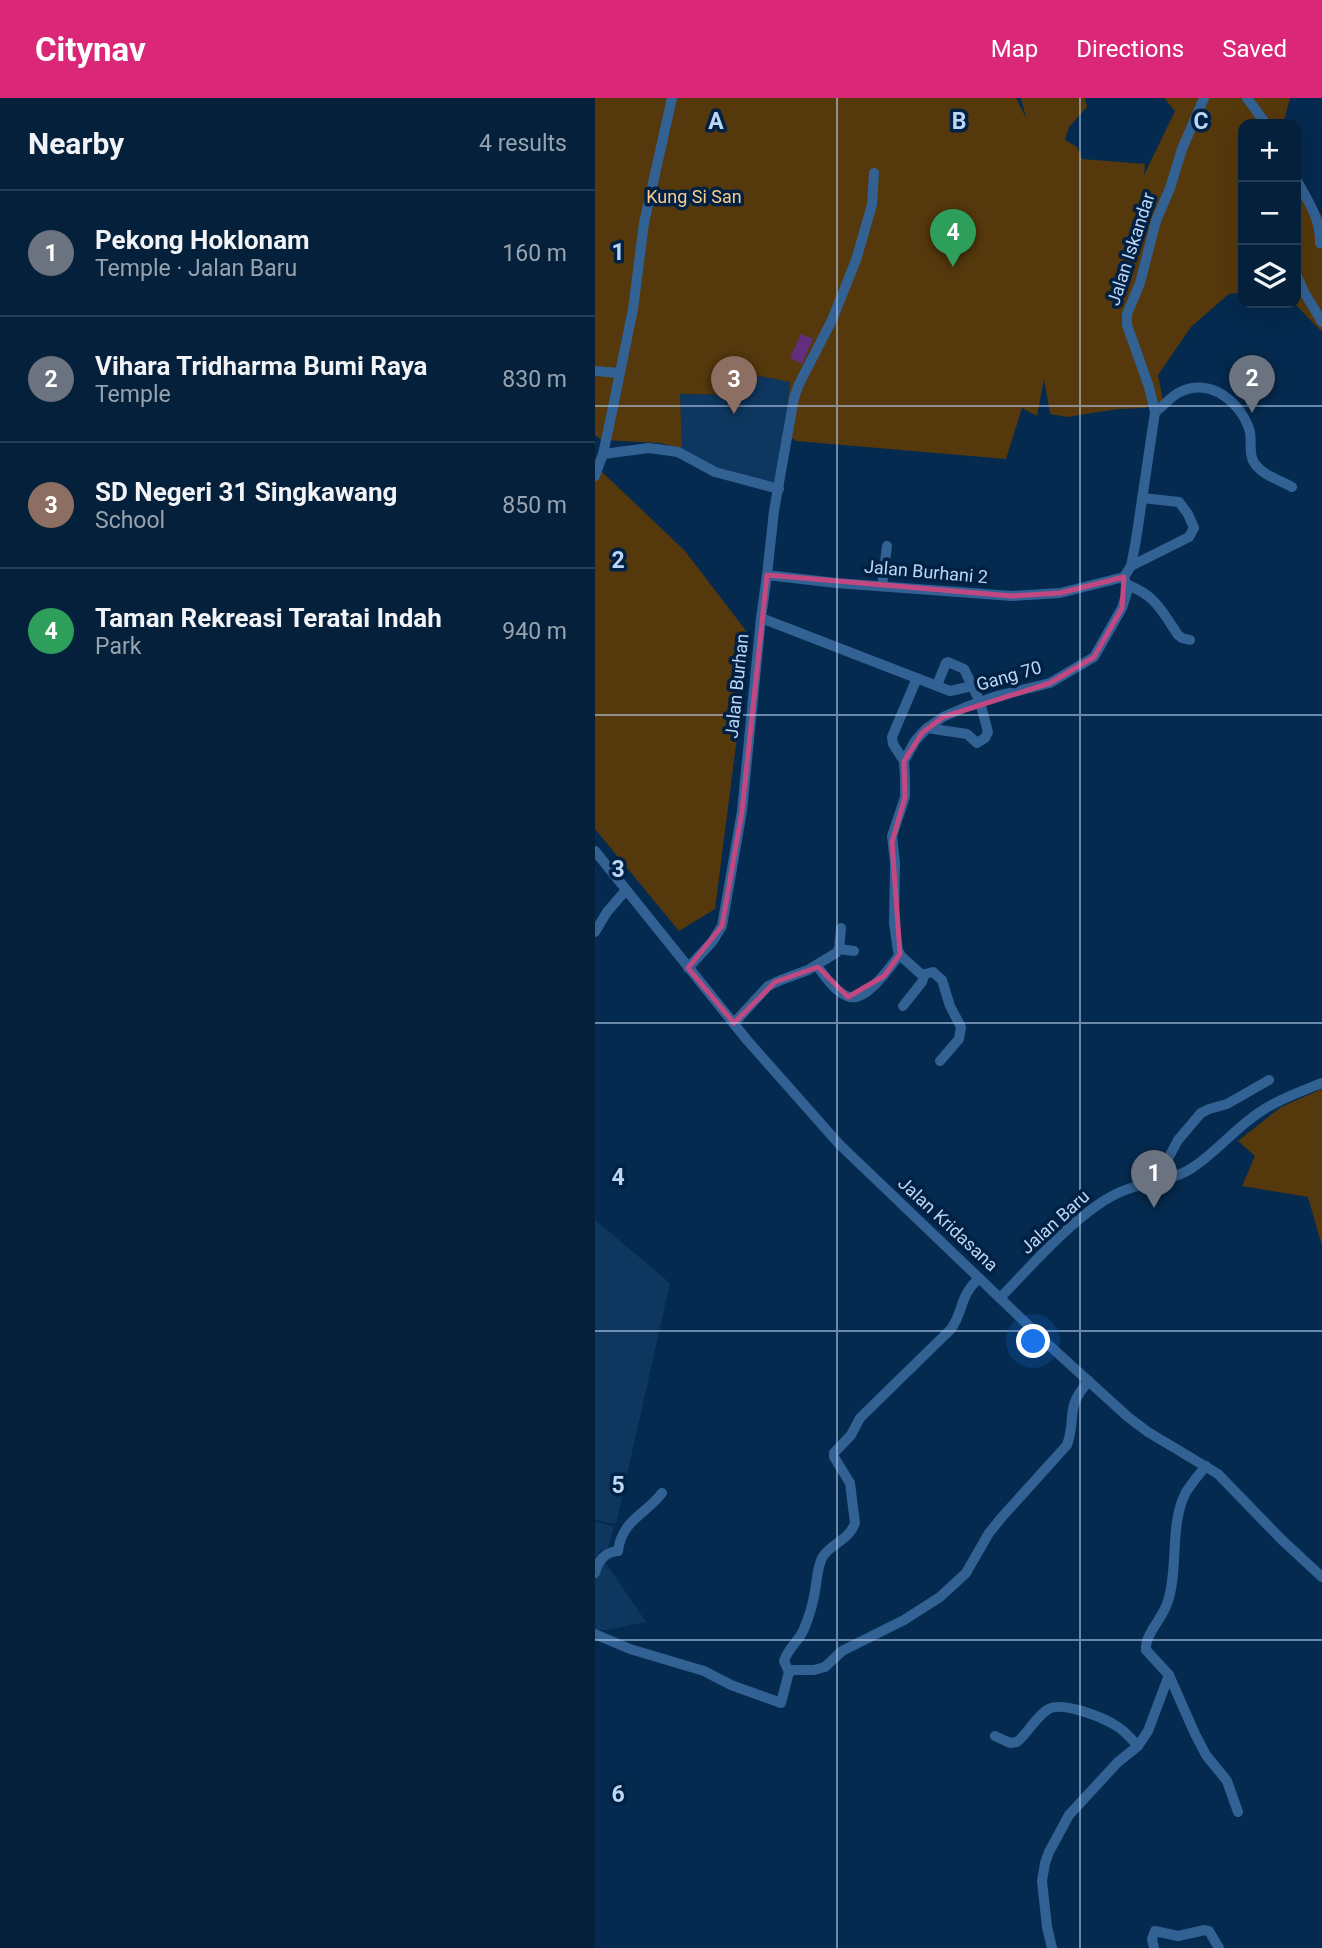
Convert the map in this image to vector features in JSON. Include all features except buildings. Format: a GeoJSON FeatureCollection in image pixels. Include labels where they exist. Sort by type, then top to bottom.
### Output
{"type":"FeatureCollection","features":[{"type":"Feature","properties":{"kind":"street"},"geometry":{"type":"LineString","coordinates":[[596,469],[603,454],[632,309],[644,223],[672,98]]}},
{"type":"Feature","properties":{"kind":"street","name":"Jalan Iskandar"},"geometry":{"type":"LineString","coordinates":[[1126,581],[1131,566],[1155,412],[1127,325],[1127,314],[1140,283],[1156,222],[1182,149],[1204,98]]}},
{"type":"Feature","properties":{"kind":"street"},"geometry":{"type":"LineString","coordinates":[[1247,98],[1262,119]]}},
{"type":"Feature","properties":{"kind":"street"},"geometry":{"type":"LineString","coordinates":[[761,618],[774,511],[794,398],[832,320],[856,260],[872,205],[874,173]]}},
{"type":"Feature","properties":{"kind":"street"},"geometry":{"type":"LineString","coordinates":[[1298,182],[1316,218],[1322,243]]}},
{"type":"Feature","properties":{"kind":"street"},"geometry":{"type":"LineString","coordinates":[[1301,285],[1322,322]]}},
{"type":"Feature","properties":{"kind":"street"},"geometry":{"type":"LineString","coordinates":[[595,371],[619,373]]}},
{"type":"Feature","properties":{"kind":"street"},"geometry":{"type":"LineString","coordinates":[[1155,412],[1180,392],[1197,388],[1218,391],[1230,400],[1245,419],[1252,444],[1251,456],[1257,466],[1291,487]]}},
{"type":"Feature","properties":{"kind":"street"},"geometry":{"type":"LineString","coordinates":[[603,454],[649,448],[678,452],[715,472],[779,489]]}},
{"type":"Feature","properties":{"kind":"street"},"geometry":{"type":"LineString","coordinates":[[1131,566],[1189,537],[1194,528],[1188,514],[1178,502],[1142,498]]}},
{"type":"Feature","properties":{"kind":"street"},"geometry":{"type":"LineString","coordinates":[[882,586],[887,546]]}},
{"type":"Feature","properties":{"kind":"street","name":"Jalan Burhani 2"},"geometry":{"type":"LineString","coordinates":[[767,575],[1012,596],[1060,593],[1126,581]]}},
{"type":"Feature","properties":{"kind":"street"},"geometry":{"type":"LineString","coordinates":[[1126,581],[1153,599],[1178,635],[1190,640]]}},
{"type":"Feature","properties":{"kind":"street","name":"Gang 70"},"geometry":{"type":"LineString","coordinates":[[927,728],[943,717],[980,702],[1050,683],[1094,657],[1118,618],[1127,594],[1126,581]]}},
{"type":"Feature","properties":{"kind":"street","name":"Jalan Burhan"},"geometry":{"type":"LineString","coordinates":[[688,968],[712,942],[722,926],[742,811],[761,618],[955,691],[972,686]]}},
{"type":"Feature","properties":{"kind":"street"},"geometry":{"type":"LineString","coordinates":[[904,761],[915,741],[927,728],[967,734],[977,743],[980,743],[988,732],[980,702],[964,669],[948,662],[937,685]]}},
{"type":"Feature","properties":{"kind":"street"},"geometry":{"type":"LineString","coordinates":[[916,678],[892,737],[893,744],[904,761],[905,777],[903,806],[892,836],[895,863],[894,923],[900,954],[924,975]]}},
{"type":"Feature","properties":{"kind":"street","name":"Jalan Kridasana"},"geometry":{"type":"LineString","coordinates":[[595,851],[688,968],[803,1106],[839,1144],[1136,1424],[1206,1466],[1229,1485],[1322,1577]]}},
{"type":"Feature","properties":{"kind":"street"},"geometry":{"type":"LineString","coordinates":[[595,932],[607,912],[627,890]]}},
{"type":"Feature","properties":{"kind":"street"},"geometry":{"type":"LineString","coordinates":[[839,949],[841,928]]}},
{"type":"Feature","properties":{"kind":"street"},"geometry":{"type":"LineString","coordinates":[[734,1023],[768,986],[817,966],[839,949],[854,951]]}},
{"type":"Feature","properties":{"kind":"street"},"geometry":{"type":"LineString","coordinates":[[817,966],[841,992],[848,997],[854,997],[871,988],[884,976],[900,954]]}},
{"type":"Feature","properties":{"kind":"street"},"geometry":{"type":"LineString","coordinates":[[924,975],[933,972],[939,976],[961,1027],[959,1039],[940,1060]]}},
{"type":"Feature","properties":{"kind":"street"},"geometry":{"type":"LineString","coordinates":[[903,1006],[922,982],[924,975]]}},
{"type":"Feature","properties":{"kind":"street"},"geometry":{"type":"LineString","coordinates":[[1155,1183],[1178,1140],[1201,1113],[1227,1104],[1269,1080]]}},
{"type":"Feature","properties":{"kind":"street","name":"Jalan Baru"},"geometry":{"type":"LineString","coordinates":[[1000,1298],[1067,1231],[1103,1201],[1122,1191],[1177,1176],[1196,1166],[1263,1110],[1322,1083]]}},
{"type":"Feature","properties":{"kind":"street"},"geometry":{"type":"LineString","coordinates":[[595,1634],[630,1649],[704,1671],[731,1685],[781,1703],[789,1672],[784,1661],[788,1650],[804,1629],[814,1599],[822,1556],[846,1538],[855,1523],[850,1483],[833,1455],[860,1418],[951,1329],[966,1292],[979,1278]]}},
{"type":"Feature","properties":{"kind":"street"},"geometry":{"type":"LineString","coordinates":[[789,1672],[825,1667],[842,1651],[922,1611],[954,1585],[966,1573],[989,1533],[1064,1449],[1069,1438],[1073,1404],[1089,1381]]}},
{"type":"Feature","properties":{"kind":"street"},"geometry":{"type":"LineString","coordinates":[[1206,1466],[1183,1499],[1176,1533],[1169,1598],[1164,1612],[1145,1642],[1146,1650],[1169,1675],[1201,1745],[1227,1782],[1238,1812]]}},
{"type":"Feature","properties":{"kind":"street"},"geometry":{"type":"LineString","coordinates":[[595,1573],[604,1556],[618,1551],[619,1539],[631,1520],[642,1514],[662,1493]]}},
{"type":"Feature","properties":{"kind":"street"},"geometry":{"type":"LineString","coordinates":[[1052,1948],[1042,1881],[1049,1852],[1069,1815],[1118,1762],[1138,1746],[1148,1731],[1169,1675]]}},
{"type":"Feature","properties":{"kind":"street"},"geometry":{"type":"LineString","coordinates":[[995,1736],[1010,1743],[1017,1742],[1048,1709],[1059,1707],[1091,1714],[1115,1726],[1138,1746]]}},
{"type":"Feature","properties":{"kind":"street"},"geometry":{"type":"LineString","coordinates":[[1154,1948],[1152,1939],[1155,1931],[1178,1936],[1205,1930],[1209,1931],[1219,1948]]}},
{"type":"Feature","properties":{"kind":"highlighted area"},"geometry":{"type":"Polygon","coordinates":[[[767,575],[1012,596],[1060,593],[1124,577],[1122,608],[1094,657],[1050,683],[943,717],[922,733],[904,761],[905,797],[892,842],[900,954],[884,976],[848,997],[818,967],[775,982],[734,1023],[688,968],[722,926],[742,811],[767,575]]]}},
{"type":"Feature","properties":{"kind":"shaded area"},"geometry":{"type":"Polygon","coordinates":[[[801,334],[813,339],[802,364],[790,358],[801,334]]]}},
{"type":"Feature","properties":{"kind":"shaded area"},"geometry":{"type":"Polygon","coordinates":[[[754,375],[790,382],[785,433],[774,485],[714,471],[682,449],[680,394],[750,395],[754,375]]]}},
{"type":"Feature","properties":{"kind":"shaded area"},"geometry":{"type":"Polygon","coordinates":[[[595,1220],[670,1283],[616,1524],[595,1520],[595,1220]]]}},
{"type":"Feature","properties":{"kind":"shaded area"},"geometry":{"type":"Polygon","coordinates":[[[595,1522],[614,1526],[608,1548],[598,1552],[646,1622],[595,1630],[595,1522]]]}},
{"type":"Feature","properties":{"kind":"green space","name":"Kung Si San"},"geometry":{"type":"Polygon","coordinates":[[[595,98],[1016,98],[1026,118],[1021,98],[1085,98],[1087,107],[1069,127],[1065,140],[1077,147],[1082,159],[1145,164],[1144,175],[1175,111],[1164,98],[1290,98],[1284,119],[1238,119],[1238,293],[1229,294],[1191,327],[1158,375],[1163,400],[1145,408],[1118,409],[1067,417],[1050,414],[1044,379],[1037,416],[1022,408],[1006,459],[796,441],[785,433],[790,382],[754,375],[750,395],[680,394],[682,449],[660,443],[602,440],[595,435],[595,98]]]}},
{"type":"Feature","properties":{"kind":"green space"},"geometry":{"type":"Polygon","coordinates":[[[1301,180],[1322,217],[1322,332],[1299,308],[1301,308],[1301,180]]]}},
{"type":"Feature","properties":{"kind":"green space"},"geometry":{"type":"Polygon","coordinates":[[[599,469],[685,551],[750,636],[715,909],[679,931],[595,829],[595,479],[599,469]]]}},
{"type":"Feature","properties":{"kind":"green space"},"geometry":{"type":"Polygon","coordinates":[[[1322,1089],[1322,1246],[1308,1197],[1242,1186],[1255,1156],[1238,1141],[1281,1107],[1322,1089]]]}},
{"type":"Feature","properties":{"kind":"place","name":"Taman Rekreasi Teratai Indah"},"geometry":{"type":"Point","coordinates":[953,267]}},
{"type":"Feature","properties":{"kind":"place","name":"Vihara Tridharma Bumi Raya"},"geometry":{"type":"Point","coordinates":[1252,413]}},
{"type":"Feature","properties":{"kind":"place","name":"SD Negeri 31 Singkawang"},"geometry":{"type":"Point","coordinates":[734,414]}},
{"type":"Feature","properties":{"kind":"place","name":"Pekong Hoklonam"},"geometry":{"type":"Point","coordinates":[1154,1208]}}]}
